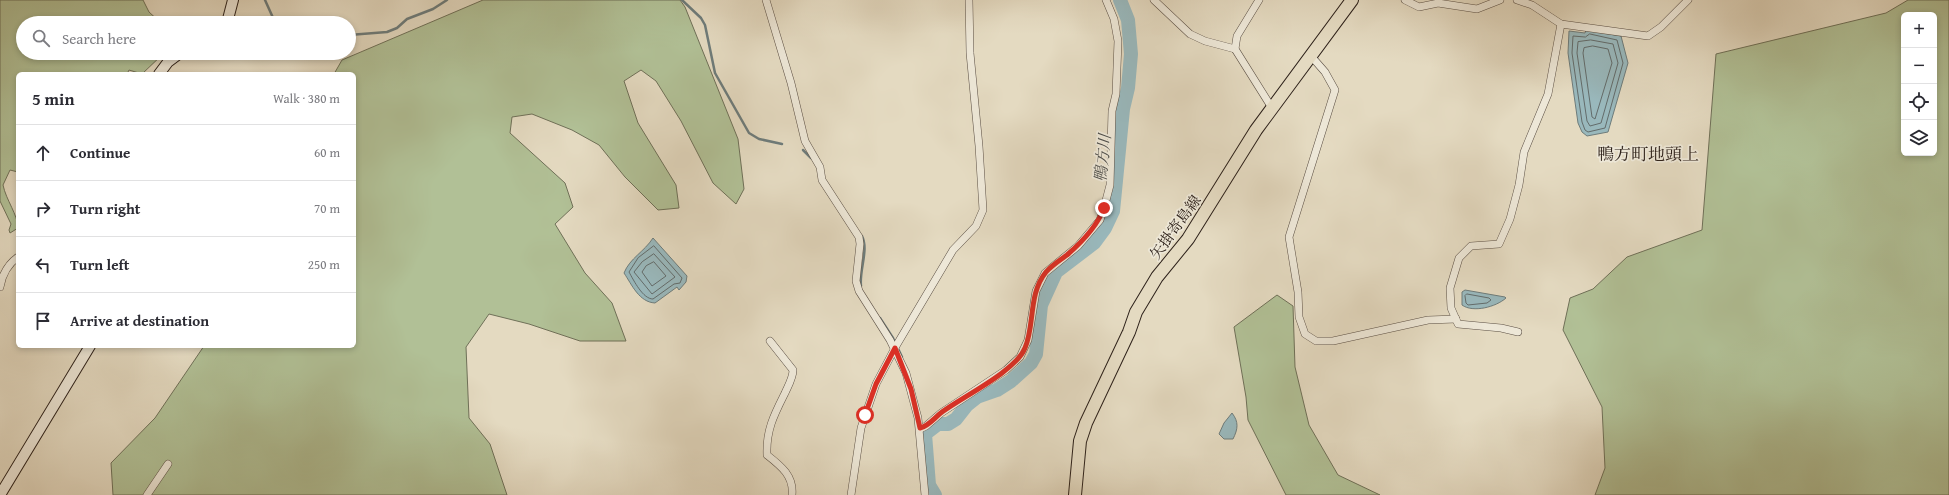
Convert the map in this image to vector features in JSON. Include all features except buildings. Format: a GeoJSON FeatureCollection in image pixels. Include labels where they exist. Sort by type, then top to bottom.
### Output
{"type":"FeatureCollection","features":[{"type":"Feature","properties":{"kind":"main road"},"geometry":{"type":"LineString","coordinates":[[229,16],[233,0]]}},
{"type":"Feature","properties":{"kind":"main road","name":"矢掛寄島線"},"geometry":{"type":"LineString","coordinates":[[1075,495],[1080,441],[1086,423],[1136,312],[1157,278],[1188,239],[1272,108],[1352,0]]}},
{"type":"Feature","properties":{"kind":"main road"},"geometry":{"type":"LineString","coordinates":[[160,72],[171,60]]}},
{"type":"Feature","properties":{"kind":"main road"},"geometry":{"type":"LineString","coordinates":[[0,495],[89,348]]}},
{"type":"Feature","properties":{"kind":"street"},"geometry":{"type":"LineString","coordinates":[[766,0],[791,83],[805,141],[820,167],[822,180],[859,236],[860,244],[856,281],[859,291],[897,345],[923,428],[925,495]]}},
{"type":"Feature","properties":{"kind":"street"},"geometry":{"type":"LineString","coordinates":[[851,495],[858,444],[865,415],[876,384],[897,345],[954,250],[976,226],[983,210],[980,146],[970,47],[969,0]]}},
{"type":"Feature","properties":{"kind":"street"},"geometry":{"type":"LineString","coordinates":[[923,428],[941,413],[1006,370],[1020,357],[1028,340],[1036,291],[1045,273],[1078,246],[1100,220],[1110,184],[1112,111],[1116,94],[1118,48],[1114,19],[1106,0]]}},
{"type":"Feature","properties":{"kind":"street"},"geometry":{"type":"LineString","coordinates":[[1154,0],[1190,34],[1205,41],[1234,49],[1272,108]]}},
{"type":"Feature","properties":{"kind":"street"},"geometry":{"type":"LineString","coordinates":[[1234,49],[1237,36],[1258,0]]}},
{"type":"Feature","properties":{"kind":"street"},"geometry":{"type":"LineString","coordinates":[[1406,0],[1419,7],[1438,3],[1477,9],[1500,0]]}},
{"type":"Feature","properties":{"kind":"street"},"geometry":{"type":"LineString","coordinates":[[1517,0],[1532,5],[1561,24],[1648,36],[1661,27],[1688,0]]}},
{"type":"Feature","properties":{"kind":"street"},"geometry":{"type":"LineString","coordinates":[[1518,332],[1501,328],[1458,324],[1451,308],[1450,288],[1459,258],[1471,246],[1499,244],[1510,218],[1519,185],[1524,152],[1548,94],[1561,24]]}},
{"type":"Feature","properties":{"kind":"street"},"geometry":{"type":"LineString","coordinates":[[1311,56],[1325,72],[1335,90],[1289,237],[1298,292],[1299,317],[1305,334],[1316,341],[1333,341],[1428,320],[1456,319]]}},
{"type":"Feature","properties":{"kind":"street"},"geometry":{"type":"LineString","coordinates":[[0,287],[3,276],[13,260],[16,258]]}},
{"type":"Feature","properties":{"kind":"street"},"geometry":{"type":"LineString","coordinates":[[770,341],[793,370],[791,378],[771,422],[766,438],[767,455],[785,469],[792,489],[792,495]]}},
{"type":"Feature","properties":{"kind":"street"},"geometry":{"type":"LineString","coordinates":[[147,495],[168,464]]}},
{"type":"Feature","properties":{"kind":"green space"},"geometry":{"type":"Polygon","coordinates":[[[0,0],[143,0],[149,12],[153,16],[16,16],[16,60],[157,60],[144,72],[129,70],[128,72],[16,72],[16,172],[10,170],[3,185],[16,220],[16,229],[10,233],[9,230],[11,224],[0,201],[0,0]]]}},
{"type":"Feature","properties":{"kind":"green space"},"geometry":{"type":"Polygon","coordinates":[[[483,0],[680,0],[685,7],[738,139],[744,189],[736,204],[713,183],[681,121],[656,81],[641,70],[624,81],[638,123],[676,185],[679,208],[658,210],[625,177],[599,145],[572,130],[532,114],[512,117],[510,133],[565,183],[573,207],[555,224],[585,273],[612,303],[626,341],[580,341],[529,324],[489,314],[466,347],[469,418],[490,444],[507,495],[113,495],[111,463],[155,418],[203,348],[356,348],[356,72],[335,72],[342,60],[356,60],[356,54],[483,0]]]}},
{"type":"Feature","properties":{"kind":"green space"},"geometry":{"type":"Polygon","coordinates":[[[1908,0],[1949,0],[1949,495],[1595,495],[1605,468],[1602,407],[1563,330],[1570,298],[1593,289],[1627,257],[1702,230],[1716,54],[1886,13],[1908,0]]]}},
{"type":"Feature","properties":{"kind":"green space"},"geometry":{"type":"Polygon","coordinates":[[[1277,295],[1293,306],[1295,367],[1309,425],[1338,475],[1380,495],[1286,495],[1248,420],[1246,397],[1234,327],[1277,295]]]}},
{"type":"Feature","properties":{"kind":"water"},"geometry":{"type":"Polygon","coordinates":[[[1586,30],[1621,36],[1628,63],[1608,132],[1587,136],[1582,132],[1578,123],[1568,53],[1569,31],[1585,33],[1586,30]]]}},
{"type":"Feature","properties":{"kind":"water"},"geometry":{"type":"Polygon","coordinates":[[[653,238],[687,276],[686,282],[679,290],[677,287],[655,303],[649,302],[640,296],[624,273],[633,259],[653,238]]]}},
{"type":"Feature","properties":{"kind":"water"},"geometry":{"type":"Polygon","coordinates":[[[1465,290],[1506,298],[1491,306],[1472,309],[1462,305],[1462,292],[1465,290]]]}},
{"type":"Feature","properties":{"kind":"water"},"geometry":{"type":"Polygon","coordinates":[[[1232,413],[1237,423],[1236,432],[1233,439],[1224,439],[1219,434],[1224,423],[1232,413]]]}},
{"type":"Feature","properties":{"kind":"waterway"},"geometry":{"type":"LineString","coordinates":[[265,0],[272,16]]}},
{"type":"Feature","properties":{"kind":"waterway"},"geometry":{"type":"LineString","coordinates":[[356,34],[387,32],[397,28],[407,19],[433,9],[447,0]]}},
{"type":"Feature","properties":{"kind":"waterway"},"geometry":{"type":"LineString","coordinates":[[682,0],[701,18],[705,25],[715,73],[749,133],[759,139],[782,144]]}},
{"type":"Feature","properties":{"kind":"waterway","name":"鴨方川"},"geometry":{"type":"LineString","coordinates":[[935,495],[929,485],[925,434],[938,424],[948,424],[956,419],[967,405],[977,397],[997,390],[1011,381],[1031,363],[1036,354],[1041,305],[1056,272],[1094,243],[1105,228],[1113,211],[1123,109],[1128,88],[1131,54],[1128,20],[1120,0]]}},
{"type":"Feature","properties":{"kind":"waterway"},"geometry":{"type":"LineString","coordinates":[[803,150],[811,158]]}},
{"type":"Feature","properties":{"kind":"waterway"},"geometry":{"type":"LineString","coordinates":[[861,286],[861,273],[865,247],[862,236]]}},
{"type":"Feature","properties":{"kind":"waterway"},"geometry":{"type":"LineString","coordinates":[[880,318],[893,338],[902,357]]}},
{"type":"Feature","properties":{"kind":"waterway","name":"鴨方川"},"geometry":{"type":"LineString","coordinates":[[923,428],[925,434]]}},
{"type":"Feature","properties":{"kind":"district","name":"鴨方町地頭上"},"geometry":{"type":"Point","coordinates":[1648,153]}},
{"type":"Feature","properties":{"kind":"route"},"geometry":{"type":"LineString","coordinates":[[865,415],[876,384],[895,348],[906,373],[920,428],[926,426],[941,413],[1006,370],[1020,357],[1025,349],[1028,340],[1036,291],[1045,273],[1078,246],[1100,220],[1104,208]]}}]}
